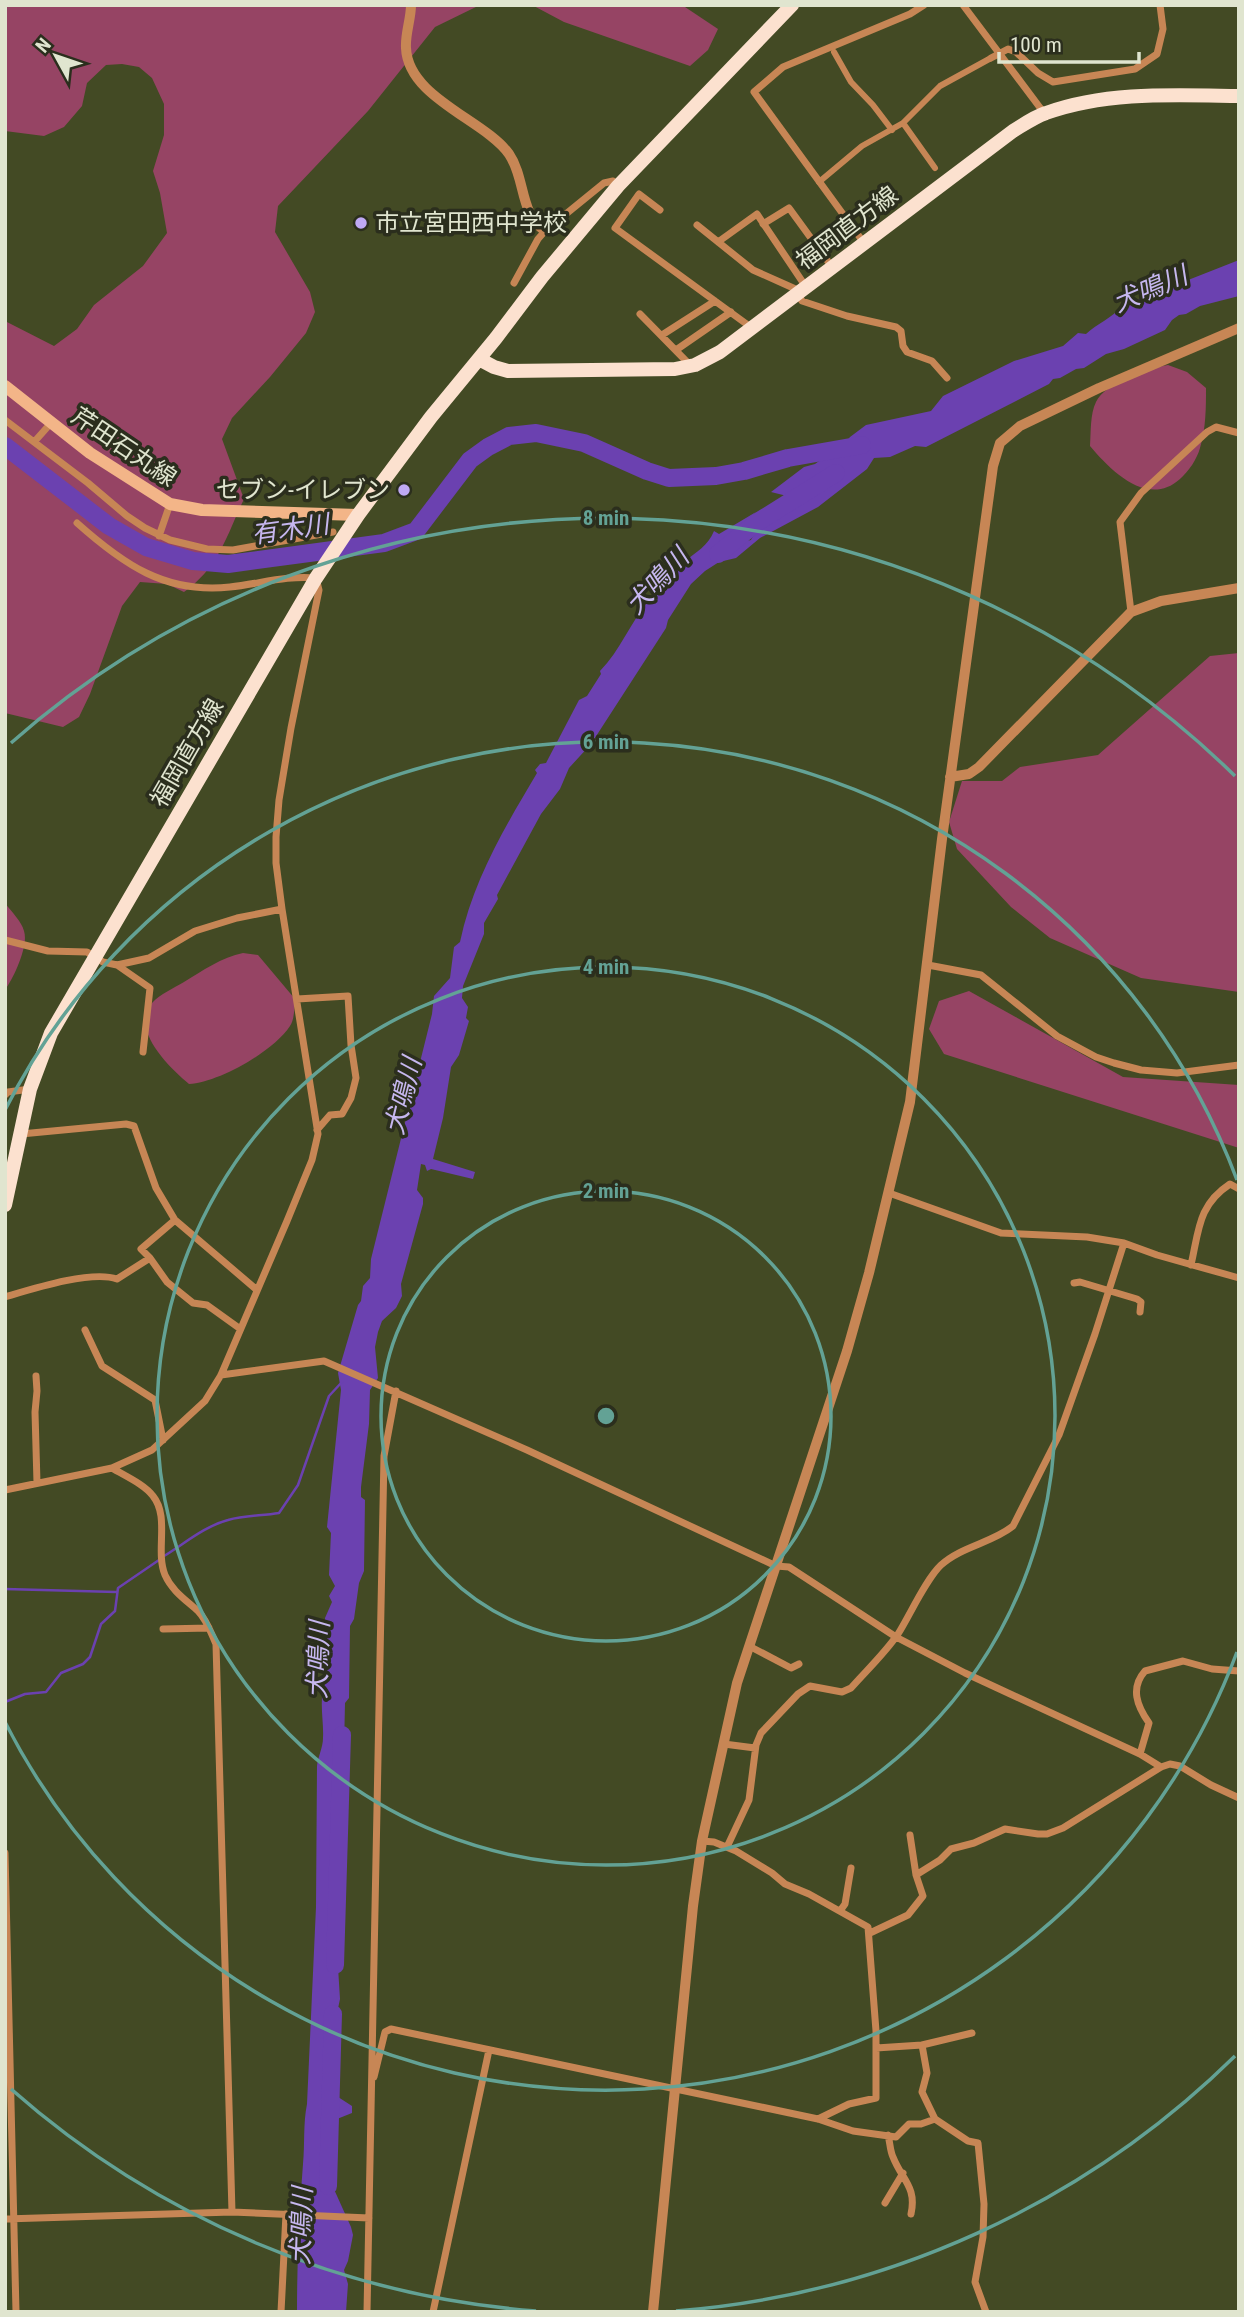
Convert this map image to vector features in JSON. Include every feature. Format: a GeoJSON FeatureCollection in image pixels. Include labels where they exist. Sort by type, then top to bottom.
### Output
{"type":"FeatureCollection","features":[{"type":"Feature","properties":{"kind":"main road","name":"福岡直方線"},"geometry":{"type":"LineString","coordinates":[[5,1205],[30,1090],[51,1033],[340,532],[358,514],[431,417],[618,186],[792,5]]}},
{"type":"Feature","properties":{"kind":"main road","name":"福岡直方線"},"geometry":{"type":"LineString","coordinates":[[479,359],[494,367],[508,370],[650,369],[691,366],[720,352],[1013,131],[1045,114],[1121,97],[1239,96]]}},
{"type":"Feature","properties":{"kind":"main road","name":"芹田石丸線"},"geometry":{"type":"LineString","coordinates":[[5,386],[118,473],[170,504],[201,510],[358,514]]}},
{"type":"Feature","properties":{"kind":"street"},"geometry":{"type":"LineString","coordinates":[[411,5],[405,49],[412,71],[430,93],[510,155],[528,211],[534,223],[545,231]]}},
{"type":"Feature","properties":{"kind":"street"},"geometry":{"type":"LineString","coordinates":[[864,243],[754,92],[783,67],[832,49],[924,5]]}},
{"type":"Feature","properties":{"kind":"street"},"geometry":{"type":"LineString","coordinates":[[963,5],[1045,114]]}},
{"type":"Feature","properties":{"kind":"street"},"geometry":{"type":"LineString","coordinates":[[819,183],[862,146],[903,123],[940,86],[1008,49],[1016,52],[1038,73],[1053,82],[1135,69],[1157,54],[1163,29],[1160,5]]}},
{"type":"Feature","properties":{"kind":"street"},"geometry":{"type":"LineString","coordinates":[[832,49],[850,82],[873,105],[892,130]]}},
{"type":"Feature","properties":{"kind":"street"},"geometry":{"type":"LineString","coordinates":[[903,123],[935,168]]}},
{"type":"Feature","properties":{"kind":"street"},"geometry":{"type":"LineString","coordinates":[[514,283],[545,231],[604,183],[612,181],[618,186]]}},
{"type":"Feature","properties":{"kind":"street"},"geometry":{"type":"LineString","coordinates":[[660,210],[639,194],[615,228],[752,328]]}},
{"type":"Feature","properties":{"kind":"street"},"geometry":{"type":"LineString","coordinates":[[764,224],[789,208],[832,267]]}},
{"type":"Feature","properties":{"kind":"street"},"geometry":{"type":"LineString","coordinates":[[718,242],[757,214],[802,291],[802,301],[847,316],[896,327],[901,331],[903,346],[907,352],[932,361],[947,378]]}},
{"type":"Feature","properties":{"kind":"street"},"geometry":{"type":"LineString","coordinates":[[697,225],[753,270],[802,291]]}},
{"type":"Feature","properties":{"kind":"street"},"geometry":{"type":"LineString","coordinates":[[662,335],[715,301]]}},
{"type":"Feature","properties":{"kind":"street"},"geometry":{"type":"LineString","coordinates":[[676,350],[731,312]]}},
{"type":"Feature","properties":{"kind":"street"},"geometry":{"type":"LineString","coordinates":[[640,314],[691,366]]}},
{"type":"Feature","properties":{"kind":"street"},"geometry":{"type":"LineString","coordinates":[[653,2312],[702,1841],[737,1683],[846,1351],[910,1102],[988,496],[1000,443],[1020,426],[1044,414],[1239,328]]}},
{"type":"Feature","properties":{"kind":"street"},"geometry":{"type":"LineString","coordinates":[[5,420],[127,516],[159,536],[207,549],[233,550],[340,532]]}},
{"type":"Feature","properties":{"kind":"street"},"geometry":{"type":"LineString","coordinates":[[35,441],[51,423]]}},
{"type":"Feature","properties":{"kind":"street"},"geometry":{"type":"LineString","coordinates":[[1131,612],[1121,522],[1141,494],[1207,432],[1216,427],[1239,433]]}},
{"type":"Feature","properties":{"kind":"street"},"geometry":{"type":"LineString","coordinates":[[159,536],[170,504]]}},
{"type":"Feature","properties":{"kind":"street"},"geometry":{"type":"LineString","coordinates":[[5,1490],[113,1468],[152,1450],[205,1401],[220,1375],[312,1160],[317,1130],[276,863],[279,800],[319,590],[318,574],[219,587],[185,585],[147,575],[127,564],[77,523]]}},
{"type":"Feature","properties":{"kind":"street"},"geometry":{"type":"LineString","coordinates":[[950,777],[969,774],[979,766],[1131,612],[1161,601],[1239,588]]}},
{"type":"Feature","properties":{"kind":"street"},"geometry":{"type":"LineString","coordinates":[[117,965],[149,958],[195,931],[237,918],[282,909]]}},
{"type":"Feature","properties":{"kind":"street"},"geometry":{"type":"LineString","coordinates":[[5,940],[48,951],[87,952],[103,962],[117,965],[150,988],[143,1052]]}},
{"type":"Feature","properties":{"kind":"street"},"geometry":{"type":"LineString","coordinates":[[928,965],[981,975],[1057,1036],[1105,1060],[1141,1070],[1177,1073],[1239,1065]]}},
{"type":"Feature","properties":{"kind":"street"},"geometry":{"type":"LineString","coordinates":[[297,999],[348,996],[356,1078],[351,1098],[342,1114],[330,1115],[317,1130]]}},
{"type":"Feature","properties":{"kind":"street"},"geometry":{"type":"LineString","coordinates":[[5,1095],[8,1092],[30,1090]]}},
{"type":"Feature","properties":{"kind":"street"},"geometry":{"type":"LineString","coordinates":[[20,1134],[127,1124],[134,1126],[156,1188],[175,1220],[257,1290]]}},
{"type":"Feature","properties":{"kind":"street"},"geometry":{"type":"LineString","coordinates":[[1191,1265],[1204,1209],[1216,1194],[1230,1184],[1239,1189]]}},
{"type":"Feature","properties":{"kind":"street"},"geometry":{"type":"LineString","coordinates":[[888,1193],[1001,1233],[1087,1237],[1124,1243],[1239,1278]]}},
{"type":"Feature","properties":{"kind":"street"},"geometry":{"type":"LineString","coordinates":[[175,1220],[141,1249],[167,1282],[193,1303],[207,1305],[239,1328]]}},
{"type":"Feature","properties":{"kind":"street"},"geometry":{"type":"LineString","coordinates":[[727,1847],[749,1800],[755,1748],[761,1733],[798,1694],[810,1686],[842,1692],[851,1688],[896,1637],[939,1567],[980,1541],[1002,1534],[1013,1526],[1059,1435],[1124,1243]]}},
{"type":"Feature","properties":{"kind":"street"},"geometry":{"type":"LineString","coordinates":[[5,1297],[43,1286],[106,1275],[117,1279],[150,1258]]}},
{"type":"Feature","properties":{"kind":"street"},"geometry":{"type":"LineString","coordinates":[[1074,1283],[1080,1282],[1137,1299],[1141,1302],[1140,1312]]}},
{"type":"Feature","properties":{"kind":"street"},"geometry":{"type":"LineString","coordinates":[[85,1330],[102,1366],[155,1400],[163,1440]]}},
{"type":"Feature","properties":{"kind":"street"},"geometry":{"type":"LineString","coordinates":[[220,1375],[324,1361],[396,1391],[776,1566],[789,1567],[896,1637],[965,1673],[1140,1754],[1161,1767]]}},
{"type":"Feature","properties":{"kind":"street"},"geometry":{"type":"LineString","coordinates":[[36,1376],[34,1412],[37,1483]]}},
{"type":"Feature","properties":{"kind":"street"},"geometry":{"type":"LineString","coordinates":[[367,2312],[373,1901],[379,1773],[384,1456],[396,1391]]}},
{"type":"Feature","properties":{"kind":"street"},"geometry":{"type":"LineString","coordinates":[[113,1468],[151,1493],[157,1502],[165,1575],[174,1590],[200,1613],[216,1644],[232,2212]]}},
{"type":"Feature","properties":{"kind":"street"},"geometry":{"type":"LineString","coordinates":[[163,1629],[209,1628]]}},
{"type":"Feature","properties":{"kind":"street"},"geometry":{"type":"LineString","coordinates":[[749,1646],[791,1668],[799,1664]]}},
{"type":"Feature","properties":{"kind":"street"},"geometry":{"type":"LineString","coordinates":[[1140,1754],[1149,1723],[1135,1696],[1145,1671],[1183,1661],[1212,1669],[1239,1671]]}},
{"type":"Feature","properties":{"kind":"street"},"geometry":{"type":"LineString","coordinates":[[724,1744],[755,1748]]}},
{"type":"Feature","properties":{"kind":"street"},"geometry":{"type":"LineString","coordinates":[[916,1875],[940,1860],[951,1849],[974,1843],[1005,1829],[1047,1834],[1063,1828],[1170,1764],[1180,1766],[1239,1798]]}},
{"type":"Feature","properties":{"kind":"street"},"geometry":{"type":"LineString","coordinates":[[870,1933],[908,1916],[923,1896],[916,1875],[910,1835]]}},
{"type":"Feature","properties":{"kind":"street"},"geometry":{"type":"LineString","coordinates":[[702,1841],[727,1847],[772,1873],[785,1884],[809,1894],[868,1927],[876,2048],[876,2098],[849,2104],[818,2119]]}},
{"type":"Feature","properties":{"kind":"street"},"geometry":{"type":"LineString","coordinates":[[5,1853],[10,2219],[16,2312]]}},
{"type":"Feature","properties":{"kind":"street"},"geometry":{"type":"LineString","coordinates":[[840,1911],[845,1904],[851,1868]]}},
{"type":"Feature","properties":{"kind":"street"},"geometry":{"type":"LineString","coordinates":[[370,2095],[381,2042],[385,2032],[391,2029],[818,2119],[853,2131],[896,2137],[909,2124],[921,2124],[935,2119]]}},
{"type":"Feature","properties":{"kind":"street"},"geometry":{"type":"LineString","coordinates":[[876,2048],[922,2045],[972,2033]]}},
{"type":"Feature","properties":{"kind":"street"},"geometry":{"type":"LineString","coordinates":[[922,2045],[927,2073],[922,2092],[935,2119],[968,2141],[978,2143],[984,2204],[983,2237],[975,2282],[986,2312]]}},
{"type":"Feature","properties":{"kind":"street"},"geometry":{"type":"LineString","coordinates":[[433,2312],[489,2050]]}},
{"type":"Feature","properties":{"kind":"street"},"geometry":{"type":"LineString","coordinates":[[888,2134],[893,2157],[914,2199],[911,2214]]}},
{"type":"Feature","properties":{"kind":"street"},"geometry":{"type":"LineString","coordinates":[[884,2203],[902,2173]]}},
{"type":"Feature","properties":{"kind":"street"},"geometry":{"type":"LineString","coordinates":[[10,2219],[232,2212],[369,2218]]}},
{"type":"Feature","properties":{"kind":"street"},"geometry":{"type":"LineString","coordinates":[[281,2312],[286,2214]]}},
{"type":"Feature","properties":{"kind":"shaded area"},"geometry":{"type":"Polygon","coordinates":[[[5,5],[480,5],[435,27],[368,111],[278,206],[275,232],[310,292],[315,312],[306,333],[232,418],[222,439],[244,499],[214,562],[184,592],[167,584],[140,582],[122,606],[79,717],[63,727],[5,713],[5,321],[54,346],[77,329],[94,305],[143,266],[167,233],[153,171],[164,135],[164,104],[152,78],[139,67],[106,65],[87,83],[82,106],[64,127],[44,136],[5,131],[5,5]]]}},
{"type":"Feature","properties":{"kind":"shaded area"},"geometry":{"type":"Polygon","coordinates":[[[532,5],[682,5],[718,29],[708,50],[690,66],[564,22],[532,5]]]}},
{"type":"Feature","properties":{"kind":"shaded area"},"geometry":{"type":"Polygon","coordinates":[[[1168,365],[1187,372],[1206,388],[1205,418],[1195,461],[1180,479],[1168,487],[1155,490],[1131,483],[1108,466],[1090,446],[1091,423],[1096,402],[1108,389],[1139,373],[1168,365]]]}},
{"type":"Feature","properties":{"kind":"shaded area"},"geometry":{"type":"Polygon","coordinates":[[[1239,653],[1239,992],[1141,978],[1050,938],[1011,907],[957,849],[949,822],[962,781],[1002,781],[1020,767],[1098,755],[1210,656],[1239,653]]]}},
{"type":"Feature","properties":{"kind":"shaded area"},"geometry":{"type":"Polygon","coordinates":[[[5,903],[21,924],[25,937],[19,962],[5,990],[5,903]]]}},
{"type":"Feature","properties":{"kind":"shaded area"},"geometry":{"type":"Polygon","coordinates":[[[243,953],[258,955],[295,999],[292,1023],[272,1045],[244,1064],[215,1078],[189,1084],[155,1047],[146,1025],[146,1014],[152,1003],[163,994],[220,961],[243,953]]]}},
{"type":"Feature","properties":{"kind":"shaded area"},"geometry":{"type":"Polygon","coordinates":[[[969,991],[1123,1077],[1239,1085],[1239,1148],[944,1054],[929,1029],[939,1001],[969,991]]]}},
{"type":"Feature","properties":{"kind":"water"},"geometry":{"type":"Polygon","coordinates":[[[1239,260],[1239,296],[1200,306],[1179,315],[1165,330],[1124,349],[1106,354],[1084,368],[1053,379],[1049,384],[926,447],[915,446],[890,457],[874,458],[867,469],[818,507],[760,538],[736,558],[719,562],[705,571],[691,584],[668,620],[666,628],[591,744],[569,768],[560,789],[541,814],[484,923],[484,934],[463,986],[462,998],[468,1007],[466,1018],[469,1021],[459,1055],[451,1067],[433,1159],[475,1172],[473,1179],[431,1169],[427,1171],[425,1165],[421,1164],[417,1190],[423,1198],[423,1204],[401,1284],[402,1296],[396,1308],[382,1321],[375,1347],[378,1378],[370,1390],[369,1424],[361,1487],[361,1497],[365,1500],[364,1571],[359,1583],[354,1619],[350,1626],[349,1698],[345,1703],[344,1749],[338,1768],[339,1785],[336,1791],[334,1903],[340,1999],[330,2047],[335,2095],[352,2106],[352,2113],[332,2121],[325,2144],[333,2187],[353,2235],[344,2270],[348,2284],[346,2312],[297,2312],[299,2219],[316,1907],[317,1766],[323,1738],[325,1618],[332,1602],[329,1596],[335,1586],[329,1575],[331,1533],[327,1527],[341,1390],[338,1373],[361,1301],[363,1286],[370,1278],[371,1259],[432,1014],[434,996],[450,978],[454,947],[460,942],[482,876],[502,834],[537,773],[535,770],[540,764],[546,763],[579,700],[587,696],[601,674],[600,671],[650,599],[684,562],[705,545],[714,531],[719,534],[756,512],[738,527],[731,538],[741,542],[751,540],[771,519],[819,486],[811,481],[787,496],[771,492],[804,467],[836,454],[850,437],[866,425],[931,411],[943,396],[1014,361],[1063,346],[1078,333],[1086,334],[1122,306],[1239,260]]]}},
{"type":"Feature","properties":{"kind":"waterway","name":"有木川"},"geometry":{"type":"LineString","coordinates":[[5,446],[109,526],[146,547],[193,561],[228,564],[384,543],[416,531],[470,460],[509,436],[536,433],[584,443],[669,478],[716,476],[788,458],[862,445]]}},
{"type":"Feature","properties":{"kind":"waterway","name":"犬鳴川"},"geometry":{"type":"LineString","coordinates":[[718,554],[756,523],[836,473]]}},
{"type":"Feature","properties":{"kind":"waterway"},"geometry":{"type":"LineString","coordinates":[[164,1556],[219,1523],[241,1517],[279,1513],[298,1485],[329,1396],[342,1382]]}},
{"type":"Feature","properties":{"kind":"waterway"},"geometry":{"type":"LineString","coordinates":[[5,1702],[25,1694],[46,1692],[61,1673],[83,1664],[90,1657],[101,1624],[115,1611],[118,1588],[159,1560]]}},
{"type":"Feature","properties":{"kind":"waterway"},"geometry":{"type":"LineString","coordinates":[[5,1589],[116,1592]]}},
{"type":"Feature","properties":{"kind":"waterway","name":"犬鳴川"},"geometry":{"type":"LineString","coordinates":[[335,1965],[342,1735]]}},
{"type":"Feature","properties":{"kind":"waterway","name":"犬鳴川"},"geometry":{"type":"LineString","coordinates":[[328,2186],[333,2014]]}},
{"type":"Feature","properties":{"kind":"place","name":"市立宮田西中学校"},"geometry":{"type":"Point","coordinates":[361,223]}},
{"type":"Feature","properties":{"kind":"place","name":"セブン-イレブン"},"geometry":{"type":"Point","coordinates":[404,490]}}]}
